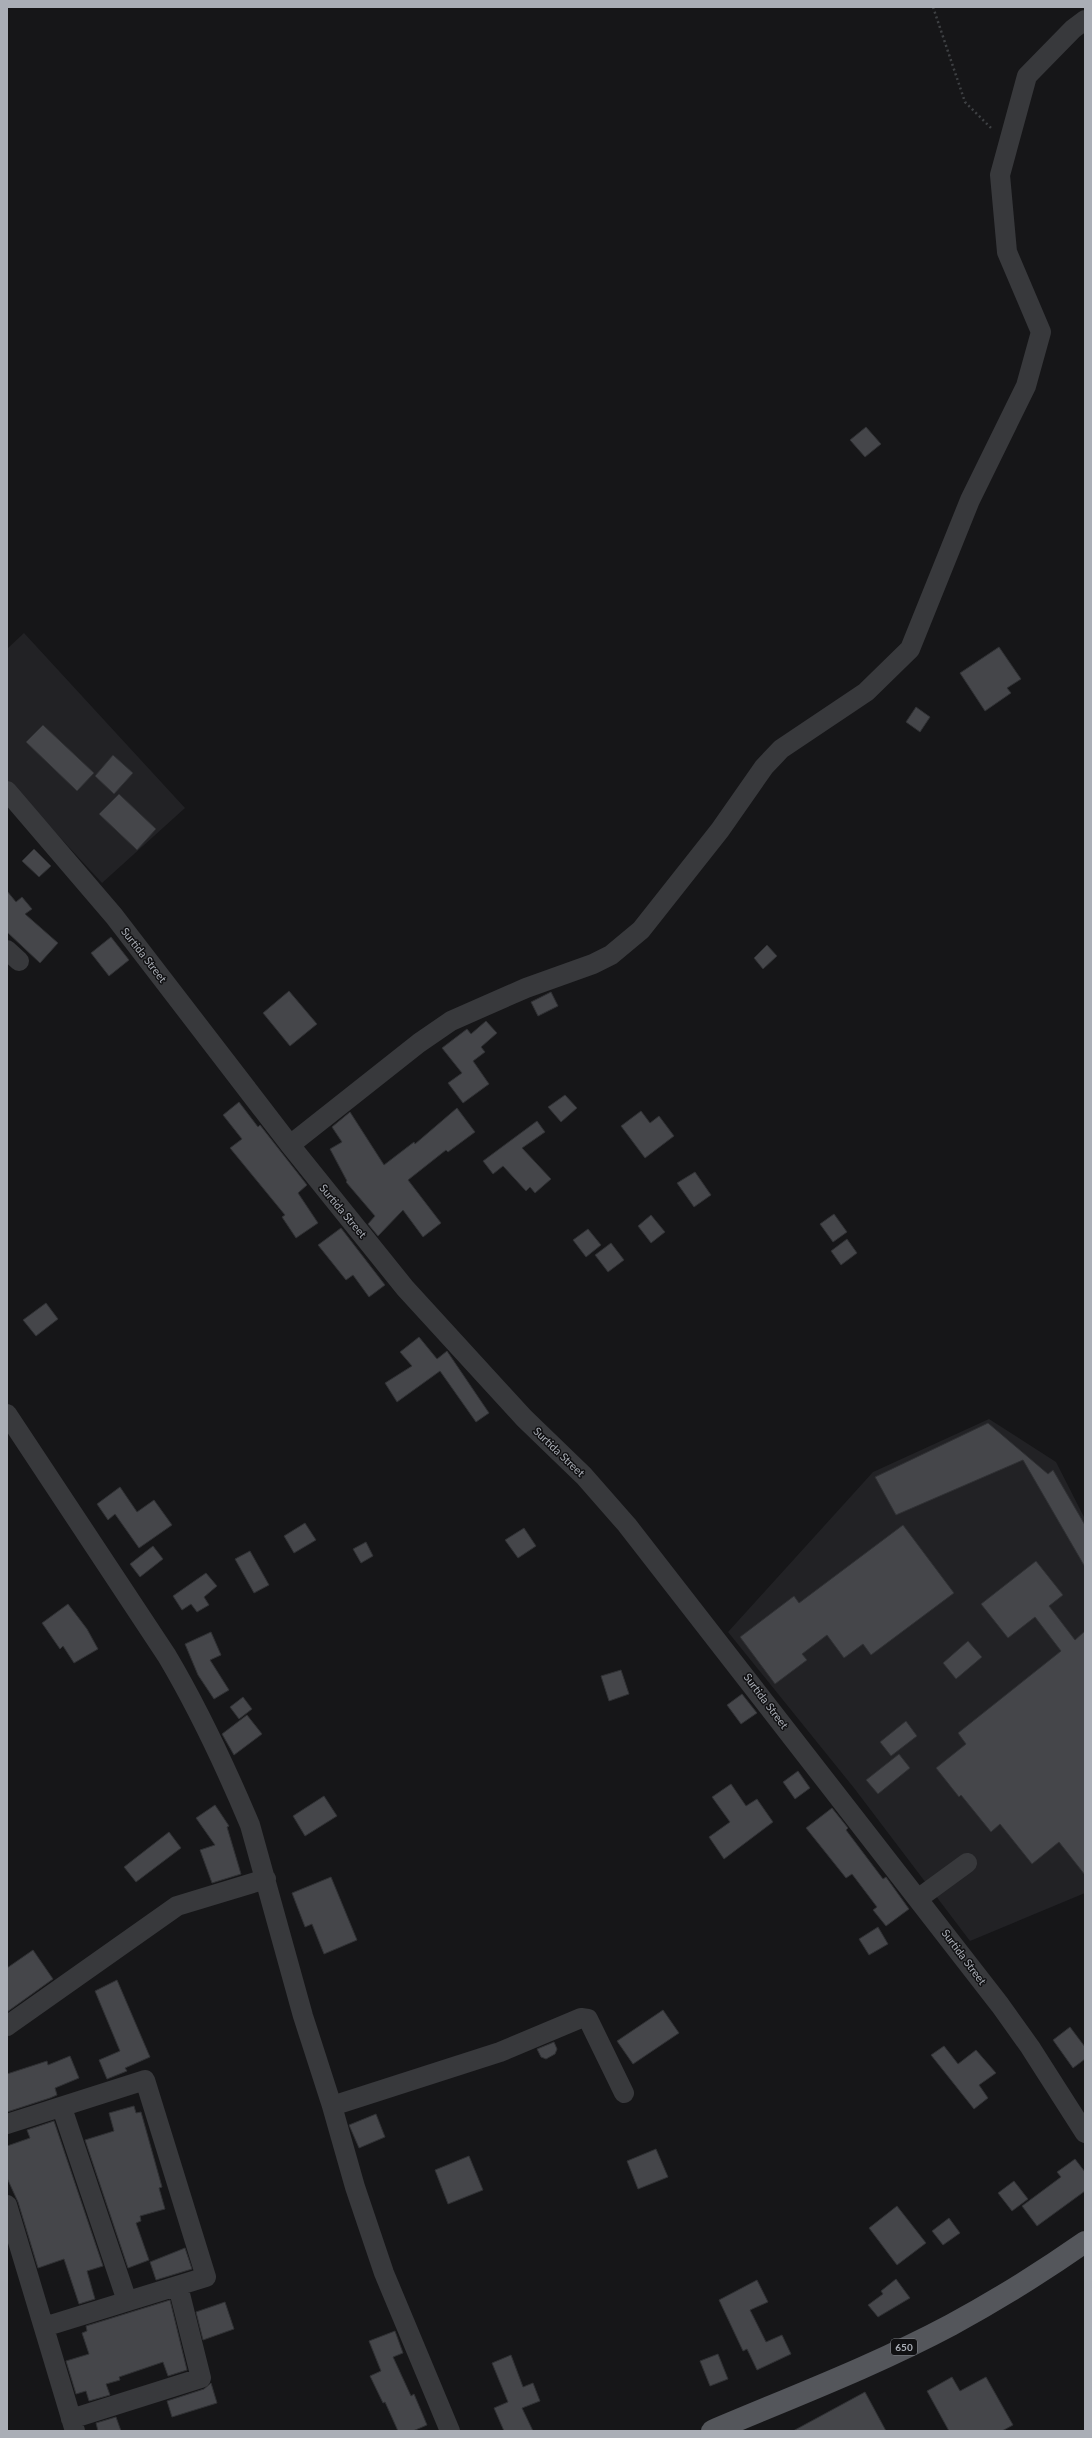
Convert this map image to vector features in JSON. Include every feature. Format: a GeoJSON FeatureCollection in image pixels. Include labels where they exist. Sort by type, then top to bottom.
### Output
{"type":"FeatureCollection","features":[{"type":"Feature","properties":{"kind":"main road","name":"650"},"geometry":{"type":"LineString","coordinates":[[712,2431],[863,2366],[950,2325],[1020,2284],[1085,2242]]}},
{"type":"Feature","properties":{"kind":"street"},"geometry":{"type":"LineString","coordinates":[[290,1145],[419,1043],[451,1021],[526,988],[593,964],[611,955],[629,942],[642,930],[720,830],[764,767],[781,749],[866,692],[910,648],[970,500],[1026,386],[1041,332],[1007,252],[1000,175],[1027,76],[1073,29],[1085,20]]}},
{"type":"Feature","properties":{"kind":"street","name":"Surtida Street"},"geometry":{"type":"LineString","coordinates":[[7,791],[114,916],[290,1145],[435,1322],[503,1392],[524,1418],[584,1476],[627,1525],[918,1898],[1030,2047],[1085,2133]]}},
{"type":"Feature","properties":{"kind":"street"},"geometry":{"type":"LineString","coordinates":[[7,1414],[13,1438],[56,1486],[182,1682],[240,1802],[250,1825],[303,2016],[332,2106],[355,2188],[384,2273],[450,2431]]}},
{"type":"Feature","properties":{"kind":"street"},"geometry":{"type":"LineString","coordinates":[[918,1898],[967,1863]]}},
{"type":"Feature","properties":{"kind":"street"},"geometry":{"type":"LineString","coordinates":[[7,2026],[176,1906],[266,1879]]}},
{"type":"Feature","properties":{"kind":"street"},"geometry":{"type":"LineString","coordinates":[[332,2106],[500,2052],[581,2018],[588,2019],[624,2093]]}},
{"type":"Feature","properties":{"kind":"street"},"geometry":{"type":"LineString","coordinates":[[7,2124],[62,2108],[145,2080],[206,2277],[44,2327]]}},
{"type":"Feature","properties":{"kind":"street"},"geometry":{"type":"LineString","coordinates":[[62,2108],[127,2301]]}},
{"type":"Feature","properties":{"kind":"street"},"geometry":{"type":"LineString","coordinates":[[7,2204],[73,2425],[201,2378],[178,2286]]}},
{"type":"Feature","properties":{"kind":"path"},"geometry":{"type":"LineString","coordinates":[[933,7],[965,102],[1008,145]]}},
{"type":"Feature","properties":{"kind":"shaded area"},"geometry":{"type":"Polygon","coordinates":[[[24,633],[185,808],[102,883],[7,780],[7,649],[24,633]]]}},
{"type":"Feature","properties":{"kind":"shaded area"},"geometry":{"type":"Polygon","coordinates":[[[989,1419],[1056,1462],[1085,1519],[1085,1893],[970,1941],[854,1788],[728,1632],[873,1472],[989,1419]]]}},
{"type":"Feature","properties":{"kind":"building"},"geometry":{"type":"Polygon","coordinates":[[[866,427],[881,444],[865,457],[850,440],[866,427]]]}},
{"type":"Feature","properties":{"kind":"building"},"geometry":{"type":"Polygon","coordinates":[[[999,647],[1021,679],[1007,688],[1011,693],[985,711],[960,673],[999,647]]]}},
{"type":"Feature","properties":{"kind":"building"},"geometry":{"type":"Polygon","coordinates":[[[916,707],[930,717],[920,732],[906,722],[916,707]]]}},
{"type":"Feature","properties":{"kind":"building"},"geometry":{"type":"Polygon","coordinates":[[[43,725],[94,773],[77,791],[26,742],[43,725]]]}},
{"type":"Feature","properties":{"kind":"building"},"geometry":{"type":"Polygon","coordinates":[[[113,755],[133,773],[114,794],[95,776],[113,755]]]}},
{"type":"Feature","properties":{"kind":"building"},"geometry":{"type":"Polygon","coordinates":[[[119,794],[156,829],[137,850],[99,814],[119,794]]]}},
{"type":"Feature","properties":{"kind":"building"},"geometry":{"type":"Polygon","coordinates":[[[34,849],[51,866],[39,877],[22,861],[34,849]]]}},
{"type":"Feature","properties":{"kind":"building"},"geometry":{"type":"Polygon","coordinates":[[[7,891],[16,902],[22,897],[32,909],[25,914],[58,943],[40,963],[7,932],[7,891]]]}},
{"type":"Feature","properties":{"kind":"building"},"geometry":{"type":"Polygon","coordinates":[[[111,937],[129,960],[109,976],[91,953],[111,937]]]}},
{"type":"Feature","properties":{"kind":"building"},"geometry":{"type":"Polygon","coordinates":[[[767,945],[777,956],[763,969],[754,958],[767,945]]]}},
{"type":"Feature","properties":{"kind":"building"},"geometry":{"type":"Polygon","coordinates":[[[289,991],[317,1024],[290,1046],[263,1013],[289,991]]]}},
{"type":"Feature","properties":{"kind":"building"},"geometry":{"type":"Polygon","coordinates":[[[551,992],[558,1006],[538,1016],[531,1002],[551,992]]]}},
{"type":"Feature","properties":{"kind":"building"},"geometry":{"type":"Polygon","coordinates":[[[486,1021],[497,1033],[481,1047],[485,1052],[473,1061],[489,1084],[463,1103],[448,1083],[462,1073],[442,1048],[467,1029],[471,1034],[486,1021]]]}},
{"type":"Feature","properties":{"kind":"building"},"geometry":{"type":"Polygon","coordinates":[[[565,1095],[577,1108],[561,1122],[548,1107],[565,1095]]]}},
{"type":"Feature","properties":{"kind":"building"},"geometry":{"type":"Polygon","coordinates":[[[239,1102],[258,1127],[260,1125],[307,1185],[298,1193],[318,1223],[296,1238],[282,1217],[285,1215],[230,1148],[242,1139],[223,1115],[239,1102]]]}},
{"type":"Feature","properties":{"kind":"building"},"geometry":{"type":"Polygon","coordinates":[[[457,1108],[475,1132],[448,1152],[446,1150],[408,1180],[441,1223],[423,1237],[403,1210],[378,1236],[368,1224],[375,1216],[346,1182],[347,1181],[330,1149],[342,1142],[332,1127],[350,1112],[384,1165],[414,1142],[415,1144],[457,1108]]]}},
{"type":"Feature","properties":{"kind":"building"},"geometry":{"type":"Polygon","coordinates":[[[641,1111],[650,1123],[659,1116],[674,1136],[645,1158],[621,1126],[641,1111]]]}},
{"type":"Feature","properties":{"kind":"building"},"geometry":{"type":"Polygon","coordinates":[[[537,1121],[545,1132],[522,1148],[551,1179],[535,1193],[530,1187],[526,1191],[503,1166],[493,1174],[483,1161],[537,1121]]]}},
{"type":"Feature","properties":{"kind":"building"},"geometry":{"type":"Polygon","coordinates":[[[695,1172],[711,1195],[694,1207],[677,1183],[695,1172]]]}},
{"type":"Feature","properties":{"kind":"building"},"geometry":{"type":"Polygon","coordinates":[[[834,1214],[847,1232],[833,1242],[820,1224],[834,1214]]]}},
{"type":"Feature","properties":{"kind":"building"},"geometry":{"type":"Polygon","coordinates":[[[651,1215],[665,1232],[651,1243],[638,1226],[651,1215]]]}},
{"type":"Feature","properties":{"kind":"building"},"geometry":{"type":"Polygon","coordinates":[[[341,1228],[385,1285],[369,1297],[353,1275],[346,1280],[318,1245],[341,1228]]]}},
{"type":"Feature","properties":{"kind":"building"},"geometry":{"type":"Polygon","coordinates":[[[588,1229],[601,1245],[586,1257],[573,1240],[588,1229]]]}},
{"type":"Feature","properties":{"kind":"building"},"geometry":{"type":"Polygon","coordinates":[[[847,1239],[857,1253],[841,1265],[831,1251],[847,1239]]]}},
{"type":"Feature","properties":{"kind":"building"},"geometry":{"type":"Polygon","coordinates":[[[611,1243],[624,1260],[608,1272],[595,1255],[611,1243]]]}},
{"type":"Feature","properties":{"kind":"building"},"geometry":{"type":"Polygon","coordinates":[[[46,1303],[58,1319],[36,1336],[23,1320],[46,1303]]]}},
{"type":"Feature","properties":{"kind":"building"},"geometry":{"type":"Polygon","coordinates":[[[419,1337],[437,1359],[447,1351],[489,1413],[476,1422],[440,1371],[397,1402],[385,1383],[412,1366],[400,1352],[419,1337]]]}},
{"type":"Feature","properties":{"kind":"building"},"geometry":{"type":"Polygon","coordinates":[[[988,1423],[1048,1474],[1053,1470],[1085,1525],[1085,1567],[1023,1460],[896,1515],[875,1477],[988,1423]]]}},
{"type":"Feature","properties":{"kind":"building"},"geometry":{"type":"Polygon","coordinates":[[[120,1487],[137,1512],[154,1500],[172,1525],[139,1548],[115,1514],[108,1520],[97,1504],[120,1487]]]}},
{"type":"Feature","properties":{"kind":"building"},"geometry":{"type":"Polygon","coordinates":[[[305,1523],[316,1540],[294,1553],[284,1536],[305,1523]]]}},
{"type":"Feature","properties":{"kind":"building"},"geometry":{"type":"Polygon","coordinates":[[[903,1525],[954,1593],[871,1655],[863,1644],[844,1658],[827,1635],[802,1654],[807,1660],[775,1684],[740,1637],[794,1596],[799,1603],[903,1525]]]}},
{"type":"Feature","properties":{"kind":"building"},"geometry":{"type":"Polygon","coordinates":[[[524,1528],[536,1546],[518,1558],[505,1540],[524,1528]]]}},
{"type":"Feature","properties":{"kind":"building"},"geometry":{"type":"Polygon","coordinates":[[[366,1542],[373,1556],[361,1563],[353,1549],[366,1542]]]}},
{"type":"Feature","properties":{"kind":"building"},"geometry":{"type":"Polygon","coordinates":[[[153,1546],[163,1559],[140,1577],[130,1564],[153,1546]]]}},
{"type":"Feature","properties":{"kind":"building"},"geometry":{"type":"Polygon","coordinates":[[[250,1551],[269,1585],[254,1593],[235,1559],[250,1551]]]}},
{"type":"Feature","properties":{"kind":"building"},"geometry":{"type":"Polygon","coordinates":[[[1036,1561],[1063,1595],[1049,1606],[1075,1640],[1085,1631],[1085,1875],[1059,1842],[1032,1864],[1000,1824],[991,1832],[961,1795],[959,1797],[936,1768],[966,1744],[958,1733],[1061,1651],[1035,1617],[1008,1638],[981,1604],[1036,1561]]]}},
{"type":"Feature","properties":{"kind":"building"},"geometry":{"type":"Polygon","coordinates":[[[206,1573],[217,1586],[204,1597],[209,1605],[197,1612],[191,1604],[182,1610],[173,1596],[206,1573]]]}},
{"type":"Feature","properties":{"kind":"building"},"geometry":{"type":"Polygon","coordinates":[[[68,1604],[87,1629],[98,1649],[74,1663],[63,1646],[60,1649],[42,1623],[68,1604]]]}},
{"type":"Feature","properties":{"kind":"building"},"geometry":{"type":"Polygon","coordinates":[[[211,1632],[221,1655],[210,1660],[229,1690],[214,1699],[198,1675],[185,1644],[211,1632]]]}},
{"type":"Feature","properties":{"kind":"building"},"geometry":{"type":"Polygon","coordinates":[[[968,1641],[982,1657],[956,1679],[943,1663],[968,1641]]]}},
{"type":"Feature","properties":{"kind":"building"},"geometry":{"type":"Polygon","coordinates":[[[621,1670],[629,1694],[609,1701],[601,1676],[621,1670]]]}},
{"type":"Feature","properties":{"kind":"building"},"geometry":{"type":"Polygon","coordinates":[[[742,1694],[757,1713],[741,1724],[727,1705],[742,1694]]]}},
{"type":"Feature","properties":{"kind":"building"},"geometry":{"type":"Polygon","coordinates":[[[243,1697],[252,1709],[239,1719],[230,1707],[243,1697]]]}},
{"type":"Feature","properties":{"kind":"building"},"geometry":{"type":"Polygon","coordinates":[[[247,1715],[262,1734],[234,1755],[222,1734],[247,1715]]]}},
{"type":"Feature","properties":{"kind":"building"},"geometry":{"type":"Polygon","coordinates":[[[906,1721],[917,1736],[891,1756],[880,1742],[906,1721]]]}},
{"type":"Feature","properties":{"kind":"building"},"geometry":{"type":"Polygon","coordinates":[[[899,1754],[910,1768],[878,1794],[866,1780],[899,1754]]]}},
{"type":"Feature","properties":{"kind":"building"},"geometry":{"type":"Polygon","coordinates":[[[798,1771],[810,1788],[795,1799],[783,1782],[798,1771]]]}},
{"type":"Feature","properties":{"kind":"building"},"geometry":{"type":"Polygon","coordinates":[[[731,1784],[746,1806],[757,1799],[773,1822],[724,1859],[709,1837],[730,1822],[712,1797],[731,1784]]]}},
{"type":"Feature","properties":{"kind":"building"},"geometry":{"type":"Polygon","coordinates":[[[324,1796],[337,1816],[305,1836],[293,1816],[324,1796]]]}},
{"type":"Feature","properties":{"kind":"building"},"geometry":{"type":"Polygon","coordinates":[[[215,1805],[229,1826],[227,1827],[241,1874],[212,1883],[200,1850],[215,1845],[196,1818],[215,1805]]]}},
{"type":"Feature","properties":{"kind":"building"},"geometry":{"type":"Polygon","coordinates":[[[832,1808],[848,1828],[846,1830],[883,1879],[886,1877],[909,1909],[886,1926],[873,1910],[877,1907],[852,1874],[846,1878],[806,1828],[832,1808]]]}},
{"type":"Feature","properties":{"kind":"building"},"geometry":{"type":"Polygon","coordinates":[[[169,1832],[181,1848],[136,1882],[124,1867],[169,1832]]]}},
{"type":"Feature","properties":{"kind":"building"},"geometry":{"type":"Polygon","coordinates":[[[331,1877],[357,1940],[324,1954],[312,1924],[305,1927],[292,1893],[331,1877]]]}},
{"type":"Feature","properties":{"kind":"building"},"geometry":{"type":"Polygon","coordinates":[[[878,1927],[888,1944],[869,1955],[859,1939],[878,1927]]]}},
{"type":"Feature","properties":{"kind":"building"},"geometry":{"type":"Polygon","coordinates":[[[33,1950],[53,1979],[7,2012],[7,1968],[33,1950]]]}},
{"type":"Feature","properties":{"kind":"building"},"geometry":{"type":"Polygon","coordinates":[[[117,1980],[150,2057],[125,2068],[127,2071],[107,2079],[99,2060],[120,2051],[95,1991],[117,1980]]]}},
{"type":"Feature","properties":{"kind":"building"},"geometry":{"type":"Polygon","coordinates":[[[663,2010],[679,2033],[633,2064],[617,2041],[663,2010]]]}},
{"type":"Feature","properties":{"kind":"building"},"geometry":{"type":"Polygon","coordinates":[[[1070,2027],[1085,2047],[1085,2059],[1073,2068],[1053,2040],[1070,2027]]]}},
{"type":"Feature","properties":{"kind":"building"},"geometry":{"type":"Polygon","coordinates":[[[554,2042],[557,2049],[555,2054],[546,2059],[541,2057],[537,2049],[554,2042]]]}},
{"type":"Feature","properties":{"kind":"building"},"geometry":{"type":"Polygon","coordinates":[[[944,2046],[958,2064],[976,2050],[996,2073],[979,2085],[988,2098],[974,2109],[931,2055],[944,2046]]]}},
{"type":"Feature","properties":{"kind":"building"},"geometry":{"type":"Polygon","coordinates":[[[70,2056],[79,2078],[55,2088],[57,2095],[7,2112],[7,2074],[47,2061],[48,2065],[70,2056]]]}},
{"type":"Feature","properties":{"kind":"building"},"geometry":{"type":"Polygon","coordinates":[[[134,2106],[136,2113],[141,2112],[162,2187],[159,2188],[165,2209],[140,2216],[141,2221],[136,2223],[149,2260],[128,2268],[85,2140],[114,2131],[109,2113],[134,2106]]]}},
{"type":"Feature","properties":{"kind":"building"},"geometry":{"type":"Polygon","coordinates":[[[376,2114],[385,2137],[359,2148],[349,2125],[376,2114]]]}},
{"type":"Feature","properties":{"kind":"building"},"geometry":{"type":"Polygon","coordinates":[[[54,2121],[103,2266],[87,2271],[95,2299],[79,2304],[64,2259],[38,2268],[18,2202],[7,2178],[7,2146],[30,2138],[27,2130],[54,2121]]]}},
{"type":"Feature","properties":{"kind":"building"},"geometry":{"type":"Polygon","coordinates":[[[656,2149],[668,2177],[638,2189],[627,2161],[656,2149]]]}},
{"type":"Feature","properties":{"kind":"building"},"geometry":{"type":"Polygon","coordinates":[[[469,2156],[483,2190],[448,2204],[435,2170],[469,2156]]]}},
{"type":"Feature","properties":{"kind":"building"},"geometry":{"type":"Polygon","coordinates":[[[1075,2159],[1085,2172],[1085,2191],[1037,2226],[1022,2206],[1061,2177],[1057,2172],[1075,2159]]]}},
{"type":"Feature","properties":{"kind":"building"},"geometry":{"type":"Polygon","coordinates":[[[1014,2181],[1028,2199],[1012,2211],[998,2193],[1014,2181]]]}},
{"type":"Feature","properties":{"kind":"building"},"geometry":{"type":"Polygon","coordinates":[[[897,2206],[926,2243],[897,2265],[869,2228],[897,2206]]]}},
{"type":"Feature","properties":{"kind":"building"},"geometry":{"type":"Polygon","coordinates":[[[949,2218],[960,2233],[943,2245],[932,2231],[949,2218]]]}},
{"type":"Feature","properties":{"kind":"building"},"geometry":{"type":"Polygon","coordinates":[[[185,2248],[192,2269],[156,2280],[150,2262],[185,2248]]]}},
{"type":"Feature","properties":{"kind":"building"},"geometry":{"type":"Polygon","coordinates":[[[896,2279],[910,2298],[878,2317],[868,2305],[883,2294],[881,2291],[896,2279]]]}},
{"type":"Feature","properties":{"kind":"building"},"geometry":{"type":"Polygon","coordinates":[[[757,2280],[768,2302],[750,2310],[766,2342],[782,2335],[791,2354],[757,2370],[747,2349],[743,2351],[719,2300],[757,2280]]]}},
{"type":"Feature","properties":{"kind":"building"},"geometry":{"type":"Polygon","coordinates":[[[170,2300],[187,2370],[168,2376],[163,2362],[119,2377],[120,2380],[106,2384],[110,2395],[89,2401],[86,2391],[76,2394],[66,2361],[89,2354],[82,2333],[87,2331],[86,2326],[170,2300]]]}},
{"type":"Feature","properties":{"kind":"building"},"geometry":{"type":"Polygon","coordinates":[[[225,2302],[234,2329],[203,2340],[196,2312],[225,2302]]]}},
{"type":"Feature","properties":{"kind":"building"},"geometry":{"type":"Polygon","coordinates":[[[395,2331],[403,2353],[393,2357],[411,2396],[414,2394],[427,2425],[413,2431],[398,2431],[385,2402],[383,2403],[370,2376],[381,2371],[369,2341],[395,2331]]]}},
{"type":"Feature","properties":{"kind":"building"},"geometry":{"type":"Polygon","coordinates":[[[718,2354],[728,2379],[710,2386],[700,2361],[718,2354]]]}},
{"type":"Feature","properties":{"kind":"building"},"geometry":{"type":"Polygon","coordinates":[[[511,2355],[523,2387],[533,2383],[540,2401],[522,2408],[533,2431],[504,2431],[494,2408],[508,2402],[492,2363],[511,2355]]]}},
{"type":"Feature","properties":{"kind":"building"},"geometry":{"type":"Polygon","coordinates":[[[952,2377],[960,2391],[986,2377],[1013,2425],[1002,2431],[949,2431],[927,2391],[952,2377]]]}},
{"type":"Feature","properties":{"kind":"building"},"geometry":{"type":"Polygon","coordinates":[[[211,2383],[217,2403],[172,2417],[167,2401],[204,2389],[211,2383]]]}},
{"type":"Feature","properties":{"kind":"building"},"geometry":{"type":"Polygon","coordinates":[[[865,2392],[886,2431],[793,2431],[865,2392]]]}},
{"type":"Feature","properties":{"kind":"building"},"geometry":{"type":"Polygon","coordinates":[[[116,2417],[121,2431],[98,2431],[96,2423],[116,2417]]]}}]}
